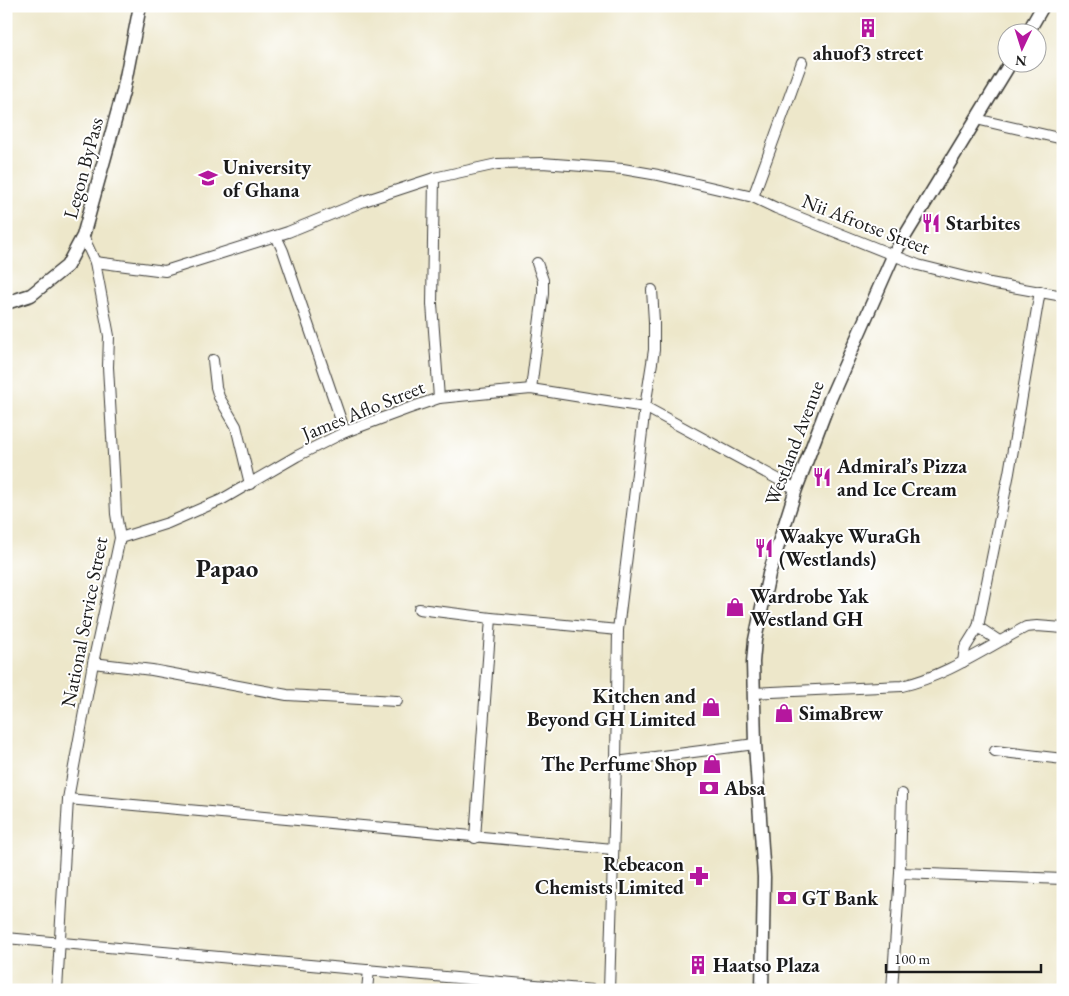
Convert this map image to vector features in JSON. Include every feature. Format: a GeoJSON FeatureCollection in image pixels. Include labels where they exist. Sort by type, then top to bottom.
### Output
{"type":"FeatureCollection","features":[{"type":"Feature","properties":{"kind":"street","name":"Legon ByPass"},"geometry":{"type":"LineString","coordinates":[[6,303],[31,295],[67,266],[83,236],[123,92],[140,6]]}},
{"type":"Feature","properties":{"kind":"street"},"geometry":{"type":"LineString","coordinates":[[1034,22],[1043,6]]}},
{"type":"Feature","properties":{"kind":"street"},"geometry":{"type":"LineString","coordinates":[[753,197],[802,62]]}},
{"type":"Feature","properties":{"kind":"street","name":"Westland Avenue"},"geometry":{"type":"LineString","coordinates":[[762,990],[764,877],[753,693],[755,640],[779,538],[830,399],[894,254],[1005,72]]}},
{"type":"Feature","properties":{"kind":"street"},"geometry":{"type":"LineString","coordinates":[[976,119],[1063,139]]}},
{"type":"Feature","properties":{"kind":"street","name":"Nii Afrotse Street"},"geometry":{"type":"LineString","coordinates":[[95,262],[165,271],[276,236],[364,201],[434,178],[487,165],[542,163],[598,167],[658,175],[753,197],[918,265],[990,283],[1063,296]]}},
{"type":"Feature","properties":{"kind":"street"},"geometry":{"type":"LineString","coordinates":[[434,178],[432,304],[439,398]]}},
{"type":"Feature","properties":{"kind":"street","name":"National Service Street"},"geometry":{"type":"LineString","coordinates":[[57,990],[68,799],[93,663],[120,538],[116,514],[108,367],[109,336],[95,262],[83,236]]}},
{"type":"Feature","properties":{"kind":"street"},"geometry":{"type":"LineString","coordinates":[[276,236],[283,251],[345,432]]}},
{"type":"Feature","properties":{"kind":"street"},"geometry":{"type":"LineString","coordinates":[[531,389],[543,294],[543,280],[537,263]]}},
{"type":"Feature","properties":{"kind":"street"},"geometry":{"type":"LineString","coordinates":[[609,990],[618,630],[645,407],[654,350],[652,290]]}},
{"type":"Feature","properties":{"kind":"street"},"geometry":{"type":"LineString","coordinates":[[963,662],[965,648],[978,627],[1010,473],[1040,291]]}},
{"type":"Feature","properties":{"kind":"street"},"geometry":{"type":"LineString","coordinates":[[213,360],[216,387],[219,397],[236,426],[250,484]]}},
{"type":"Feature","properties":{"kind":"street","name":"James Aflo Street"},"geometry":{"type":"LineString","coordinates":[[120,538],[168,523],[221,500],[297,456],[345,432],[439,398],[531,389],[645,407],[796,489]]}},
{"type":"Feature","properties":{"kind":"street"},"geometry":{"type":"LineString","coordinates":[[419,609],[618,630]]}},
{"type":"Feature","properties":{"kind":"street"},"geometry":{"type":"LineString","coordinates":[[475,838],[491,618]]}},
{"type":"Feature","properties":{"kind":"street"},"geometry":{"type":"LineString","coordinates":[[978,627],[999,641]]}},
{"type":"Feature","properties":{"kind":"street"},"geometry":{"type":"LineString","coordinates":[[753,693],[902,686],[916,683],[963,662],[1026,627],[1063,628]]}},
{"type":"Feature","properties":{"kind":"street"},"geometry":{"type":"LineString","coordinates":[[93,663],[152,670],[287,695],[396,701]]}},
{"type":"Feature","properties":{"kind":"street"},"geometry":{"type":"LineString","coordinates":[[616,762],[755,744]]}},
{"type":"Feature","properties":{"kind":"street"},"geometry":{"type":"LineString","coordinates":[[995,751],[1063,759]]}},
{"type":"Feature","properties":{"kind":"street"},"geometry":{"type":"LineString","coordinates":[[892,990],[900,873],[902,794]]}},
{"type":"Feature","properties":{"kind":"street"},"geometry":{"type":"LineString","coordinates":[[68,799],[475,838],[613,849]]}},
{"type":"Feature","properties":{"kind":"street"},"geometry":{"type":"LineString","coordinates":[[900,873],[1063,879]]}},
{"type":"Feature","properties":{"kind":"street"},"geometry":{"type":"LineString","coordinates":[[6,938],[592,990]]}},
{"type":"Feature","properties":{"kind":"street"},"geometry":{"type":"LineString","coordinates":[[367,990],[368,970]]}},
{"type":"Feature","properties":{"kind":"place","name":"ahuof3 street"},"geometry":{"type":"Point","coordinates":[868,28]}},
{"type":"Feature","properties":{"kind":"place","name":"University of Ghana"},"geometry":{"type":"Point","coordinates":[208,178]}},
{"type":"Feature","properties":{"kind":"place","name":"Starbites"},"geometry":{"type":"Point","coordinates":[931,223]}},
{"type":"Feature","properties":{"kind":"place","name":"Admiral’s Pizza and Ice Cream"},"geometry":{"type":"Point","coordinates":[822,477]}},
{"type":"Feature","properties":{"kind":"place","name":"Waakye WuraGh (Westlands)"},"geometry":{"type":"Point","coordinates":[764,548]}},
{"type":"Feature","properties":{"kind":"place","name":"Wardrobe Yak Westland GH"},"geometry":{"type":"Point","coordinates":[735,607]}},
{"type":"Feature","properties":{"kind":"place","name":"Kitchen and Beyond GH Limited"},"geometry":{"type":"Point","coordinates":[711,707]}},
{"type":"Feature","properties":{"kind":"place","name":"SimaBrew"},"geometry":{"type":"Point","coordinates":[784,713]}},
{"type":"Feature","properties":{"kind":"place","name":"The Perfume Shop"},"geometry":{"type":"Point","coordinates":[712,764]}},
{"type":"Feature","properties":{"kind":"place","name":"Absa"},"geometry":{"type":"Point","coordinates":[709,788]}},
{"type":"Feature","properties":{"kind":"place","name":"Rebeacon Chemists Limited"},"geometry":{"type":"Point","coordinates":[699,876]}},
{"type":"Feature","properties":{"kind":"place","name":"GT Bank"},"geometry":{"type":"Point","coordinates":[787,898]}},
{"type":"Feature","properties":{"kind":"place","name":"Haatso Plaza"},"geometry":{"type":"Point","coordinates":[698,965]}},
{"type":"Feature","properties":{"kind":"district","name":"Papao"},"geometry":{"type":"Point","coordinates":[227,568]}}]}
